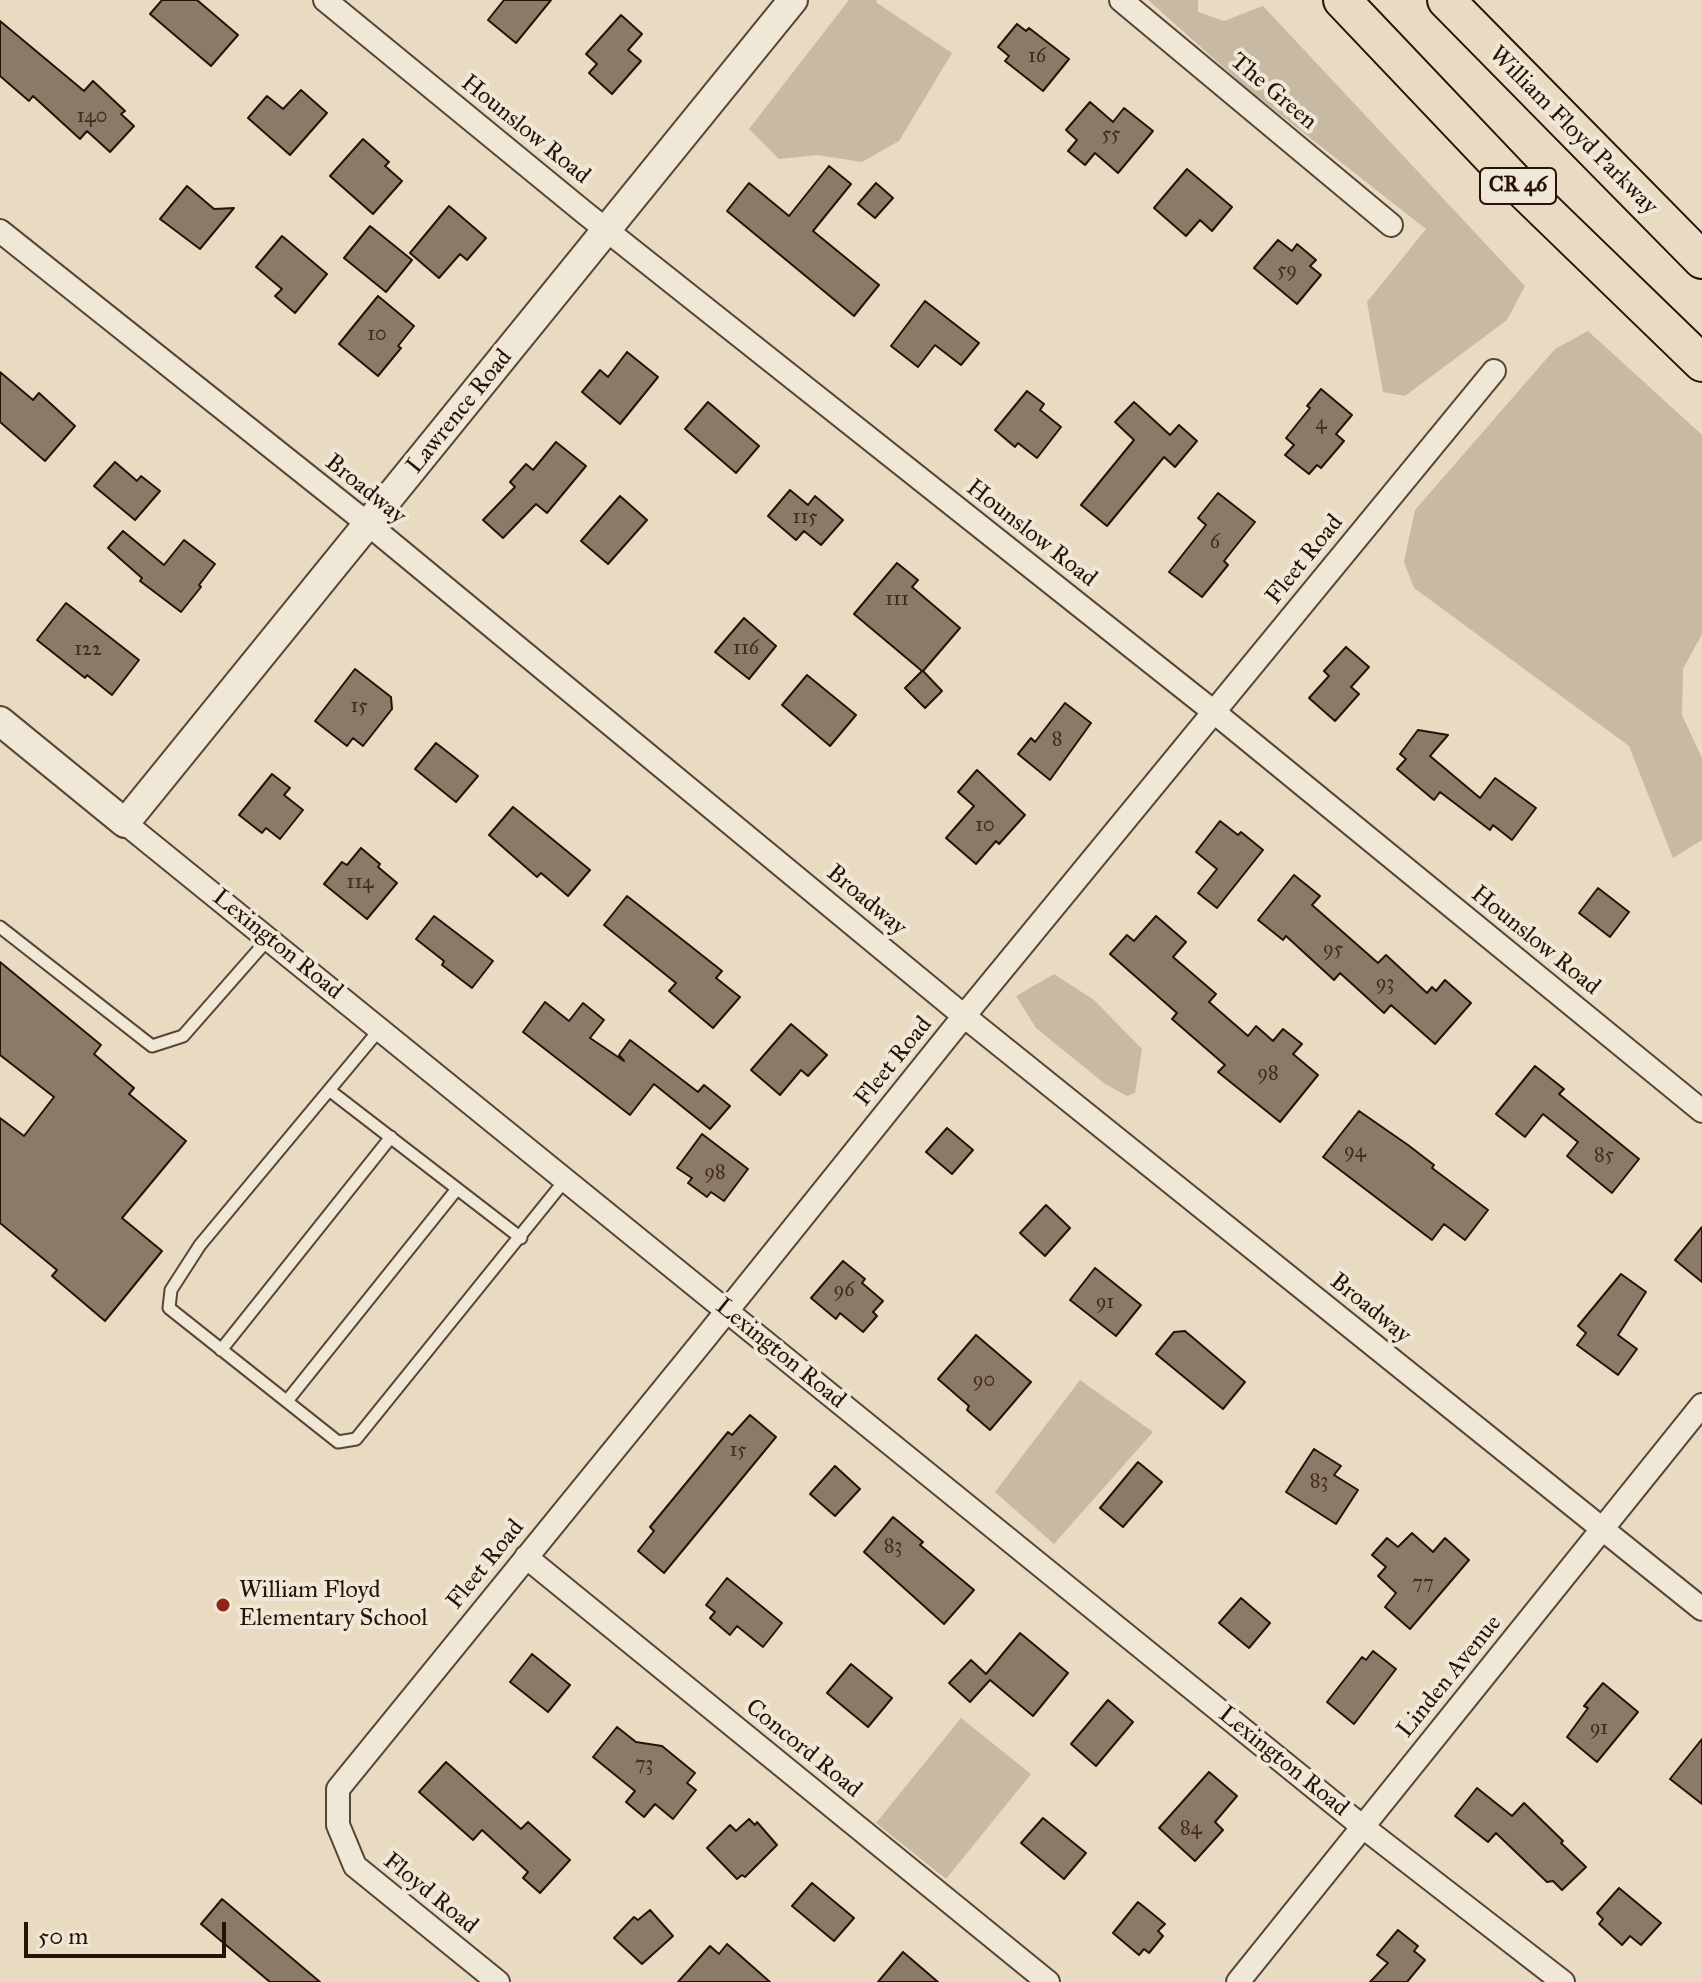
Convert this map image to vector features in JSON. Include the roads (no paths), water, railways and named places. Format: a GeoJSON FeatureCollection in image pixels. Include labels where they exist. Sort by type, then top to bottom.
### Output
{"type":"FeatureCollection","features":[{"type":"Feature","properties":{"kind":"highway","name":"CR 46"},"geometry":{"type":"LineString","coordinates":[[1342,0],[1514,181],[1702,363]]}},
{"type":"Feature","properties":{"kind":"highway","name":"William Floyd Parkway"},"geometry":{"type":"LineString","coordinates":[[1446,0],[1702,260]]}},
{"type":"Feature","properties":{"kind":"street","name":"Hounslow Road"},"geometry":{"type":"LineString","coordinates":[[325,0],[607,231],[1214,712],[1702,1111]]}},
{"type":"Feature","properties":{"kind":"street","name":"Lawrence Road"},"geometry":{"type":"LineString","coordinates":[[125,823],[793,0]]}},
{"type":"Feature","properties":{"kind":"street","name":"The Green"},"geometry":{"type":"LineString","coordinates":[[1121,0],[1391,225]]}},
{"type":"Feature","properties":{"kind":"street","name":"Broadway"},"geometry":{"type":"LineString","coordinates":[[0,231],[368,524],[964,1016],[1702,1609]]}},
{"type":"Feature","properties":{"kind":"street","name":"Fleet Road"},"geometry":{"type":"LineString","coordinates":[[338,1789],[964,1016],[1494,371]]}},
{"type":"Feature","properties":{"kind":"street","name":"Lexington Road"},"geometry":{"type":"LineString","coordinates":[[0,721],[1363,1827],[1563,1982]]}},
{"type":"Feature","properties":{"kind":"street","name":"Linden Avenue"},"geometry":{"type":"LineString","coordinates":[[1238,1982],[1702,1405]]}},
{"type":"Feature","properties":{"kind":"street","name":"Concord Road"},"geometry":{"type":"LineString","coordinates":[[526,1557],[1048,1982]]}},
{"type":"Feature","properties":{"kind":"street","name":"Floyd Road"},"geometry":{"type":"LineString","coordinates":[[338,1789],[338,1825],[355,1866],[498,1982]]}},
{"type":"Feature","properties":{"kind":"lane"},"geometry":{"type":"LineString","coordinates":[[0,927],[152,1046],[183,1036],[269,938]]}},
{"type":"Feature","properties":{"kind":"lane"},"geometry":{"type":"LineString","coordinates":[[381,1028],[200,1245],[171,1290],[169,1308],[338,1442],[356,1439],[566,1179]]}},
{"type":"Feature","properties":{"kind":"lane"},"geometry":{"type":"LineString","coordinates":[[329,1090],[521,1238]]}},
{"type":"Feature","properties":{"kind":"lane"},"geometry":{"type":"LineString","coordinates":[[221,1350],[391,1137]]}},
{"type":"Feature","properties":{"kind":"lane"},"geometry":{"type":"LineString","coordinates":[[287,1401],[457,1189]]}},
{"type":"Feature","properties":{"kind":"place","name":"William Floyd Elementary School"},"geometry":{"type":"Point","coordinates":[223,1605]}}]}
